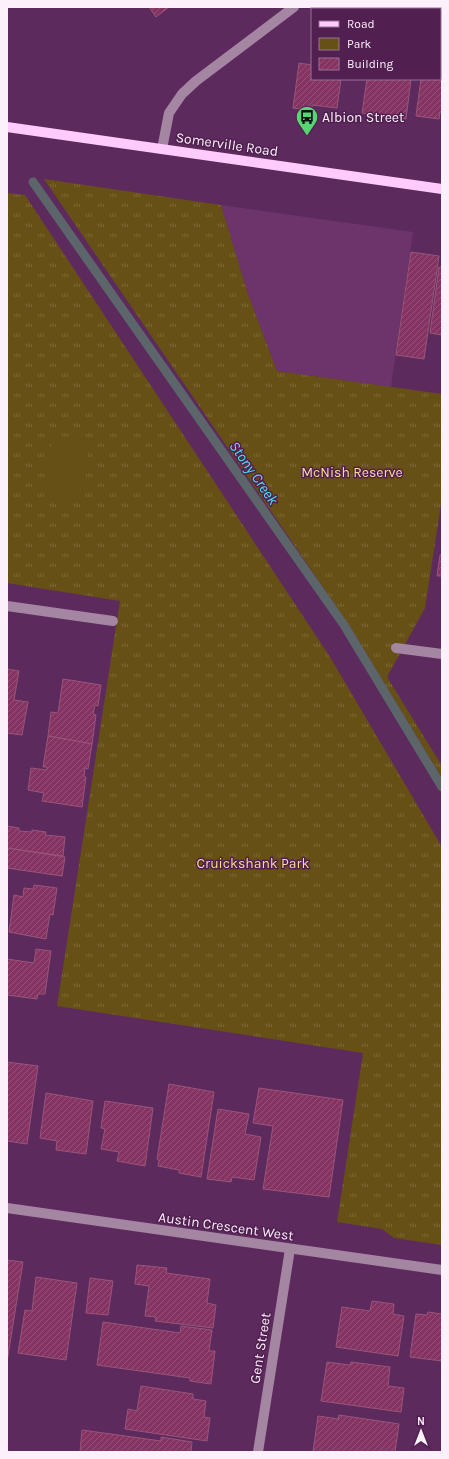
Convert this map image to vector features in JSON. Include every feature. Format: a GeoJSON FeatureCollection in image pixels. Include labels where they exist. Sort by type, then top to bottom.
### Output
{"type":"FeatureCollection","features":[{"type":"Feature","properties":{"kind":"main road","name":"Somerville Road"},"geometry":{"type":"LineString","coordinates":[[7,128],[442,189]]}},
{"type":"Feature","properties":{"kind":"street"},"geometry":{"type":"LineString","coordinates":[[162,149],[169,113],[182,94],[196,81],[294,7]]}},
{"type":"Feature","properties":{"kind":"street"},"geometry":{"type":"LineString","coordinates":[[7,606],[113,621]]}},
{"type":"Feature","properties":{"kind":"street"},"geometry":{"type":"LineString","coordinates":[[396,648],[442,654]]}},
{"type":"Feature","properties":{"kind":"street","name":"Austin Crescent West"},"geometry":{"type":"LineString","coordinates":[[7,1208],[442,1270]]}},
{"type":"Feature","properties":{"kind":"street","name":"Gent Street"},"geometry":{"type":"LineString","coordinates":[[258,1452],[290,1249]]}},
{"type":"Feature","properties":{"kind":"shaded area"},"geometry":{"type":"Polygon","coordinates":[[[221,205],[413,232],[391,387],[277,371],[248,294],[221,205]]]}},
{"type":"Feature","properties":{"kind":"green space","name":"McNish Reserve"},"geometry":{"type":"Polygon","coordinates":[[[44,179],[221,205],[248,294],[277,371],[442,394],[442,498],[425,608],[387,677],[442,766],[442,778],[351,628],[44,179]]]}},
{"type":"Feature","properties":{"kind":"green space","name":"Cruickshank Park"},"geometry":{"type":"Polygon","coordinates":[[[7,193],[25,195],[330,657],[442,847],[442,1245],[394,1238],[382,1229],[337,1222],[363,1053],[57,1006],[120,601],[7,583],[7,193]]]}},
{"type":"Feature","properties":{"kind":"green space"},"geometry":{"type":"Polygon","coordinates":[[[53,435],[90,440],[81,502],[44,497],[53,435]]]}},
{"type":"Feature","properties":{"kind":"building"},"geometry":{"type":"Polygon","coordinates":[[[149,7],[169,7],[156,17],[149,7]]]}},
{"type":"Feature","properties":{"kind":"building"},"geometry":{"type":"Polygon","coordinates":[[[384,7],[425,7],[425,8],[384,7]]]}},
{"type":"Feature","properties":{"kind":"building"},"geometry":{"type":"Polygon","coordinates":[[[442,31],[442,112],[440,112],[439,119],[416,116],[421,80],[441,80],[442,31]]]}},
{"type":"Feature","properties":{"kind":"building"},"geometry":{"type":"Polygon","coordinates":[[[299,63],[311,65],[311,80],[341,80],[337,108],[312,105],[312,111],[293,108],[299,63]]]}},
{"type":"Feature","properties":{"kind":"building"},"geometry":{"type":"Polygon","coordinates":[[[367,80],[411,80],[406,119],[362,113],[367,80]]]}},
{"type":"Feature","properties":{"kind":"building"},"geometry":{"type":"Polygon","coordinates":[[[411,252],[439,256],[424,359],[396,355],[411,252]]]}},
{"type":"Feature","properties":{"kind":"building"},"geometry":{"type":"Polygon","coordinates":[[[439,267],[442,267],[442,335],[430,333],[439,267]]]}},
{"type":"Feature","properties":{"kind":"building"},"geometry":{"type":"Polygon","coordinates":[[[440,555],[442,555],[442,576],[437,576],[440,555]]]}},
{"type":"Feature","properties":{"kind":"building"},"geometry":{"type":"Polygon","coordinates":[[[7,669],[19,671],[14,700],[28,702],[22,735],[7,733],[7,669]]]}},
{"type":"Feature","properties":{"kind":"building"},"geometry":{"type":"Polygon","coordinates":[[[63,679],[101,685],[98,706],[95,705],[93,714],[96,715],[92,744],[48,736],[51,712],[58,713],[63,679]]]}},
{"type":"Feature","properties":{"kind":"building"},"geometry":{"type":"Polygon","coordinates":[[[48,736],[92,744],[88,769],[85,768],[84,777],[86,777],[82,807],[42,801],[44,793],[28,790],[31,768],[47,770],[47,767],[43,767],[48,736]]]}},
{"type":"Feature","properties":{"kind":"building"},"geometry":{"type":"Polygon","coordinates":[[[7,826],[19,828],[19,831],[32,832],[32,830],[46,832],[45,835],[65,837],[63,856],[7,848],[7,826]]]}},
{"type":"Feature","properties":{"kind":"building"},"geometry":{"type":"Polygon","coordinates":[[[7,848],[65,857],[62,876],[7,868],[7,848]]]}},
{"type":"Feature","properties":{"kind":"building"},"geometry":{"type":"Polygon","coordinates":[[[34,885],[57,888],[53,915],[50,914],[46,939],[9,932],[14,895],[23,897],[24,888],[33,889],[34,885]]]}},
{"type":"Feature","properties":{"kind":"building"},"geometry":{"type":"Polygon","coordinates":[[[36,949],[51,951],[45,994],[38,994],[37,999],[7,995],[7,959],[34,963],[36,949]]]}},
{"type":"Feature","properties":{"kind":"building"},"geometry":{"type":"Polygon","coordinates":[[[7,1062],[38,1066],[27,1144],[7,1141],[7,1062]]]}},
{"type":"Feature","properties":{"kind":"building"},"geometry":{"type":"Polygon","coordinates":[[[169,1084],[214,1092],[201,1177],[179,1173],[179,1170],[158,1166],[159,1160],[157,1159],[169,1084]]]}},
{"type":"Feature","properties":{"kind":"building"},"geometry":{"type":"Polygon","coordinates":[[[259,1088],[343,1100],[329,1197],[263,1189],[273,1126],[253,1123],[259,1088]]]}},
{"type":"Feature","properties":{"kind":"building"},"geometry":{"type":"Polygon","coordinates":[[[46,1093],[93,1101],[86,1154],[56,1150],[57,1141],[40,1138],[46,1093]]]}},
{"type":"Feature","properties":{"kind":"building"},"geometry":{"type":"Polygon","coordinates":[[[105,1101],[153,1108],[145,1166],[117,1161],[119,1152],[101,1149],[105,1129],[101,1128],[105,1101]]]}},
{"type":"Feature","properties":{"kind":"building"},"geometry":{"type":"Polygon","coordinates":[[[218,1109],[249,1114],[245,1134],[261,1137],[254,1180],[232,1177],[231,1182],[207,1179],[218,1109]]]}},
{"type":"Feature","properties":{"kind":"building"},"geometry":{"type":"Polygon","coordinates":[[[7,1260],[23,1262],[7,1362],[7,1260]]]}},
{"type":"Feature","properties":{"kind":"building"},"geometry":{"type":"Polygon","coordinates":[[[137,1265],[167,1268],[166,1273],[210,1279],[207,1303],[216,1305],[213,1328],[155,1321],[156,1317],[145,1316],[149,1286],[135,1284],[137,1265]]]}},
{"type":"Feature","properties":{"kind":"building"},"geometry":{"type":"Polygon","coordinates":[[[36,1277],[77,1283],[66,1360],[18,1353],[25,1310],[32,1311],[36,1277]]]}},
{"type":"Feature","properties":{"kind":"building"},"geometry":{"type":"Polygon","coordinates":[[[90,1278],[113,1281],[108,1315],[86,1313],[90,1278]]]}},
{"type":"Feature","properties":{"kind":"building"},"geometry":{"type":"Polygon","coordinates":[[[372,1301],[394,1304],[393,1314],[404,1316],[398,1356],[336,1347],[342,1307],[370,1311],[372,1301]]]}},
{"type":"Feature","properties":{"kind":"building"},"geometry":{"type":"Polygon","coordinates":[[[428,1312],[442,1314],[442,1361],[410,1357],[416,1314],[427,1315],[428,1312]]]}},
{"type":"Feature","properties":{"kind":"building"},"geometry":{"type":"Polygon","coordinates":[[[103,1322],[180,1333],[181,1326],[212,1330],[209,1351],[215,1351],[211,1384],[190,1381],[190,1378],[97,1365],[103,1322]]]}},
{"type":"Feature","properties":{"kind":"building"},"geometry":{"type":"Polygon","coordinates":[[[327,1362],[350,1365],[351,1362],[390,1367],[388,1386],[404,1388],[401,1412],[321,1401],[327,1362]]]}},
{"type":"Feature","properties":{"kind":"building"},"geometry":{"type":"Polygon","coordinates":[[[141,1386],[193,1394],[193,1399],[206,1401],[204,1417],[210,1418],[207,1441],[125,1429],[128,1409],[137,1411],[141,1386]]]}},
{"type":"Feature","properties":{"kind":"building"},"geometry":{"type":"Polygon","coordinates":[[[339,1415],[399,1424],[395,1452],[313,1452],[318,1416],[338,1419],[339,1415]]]}},
{"type":"Feature","properties":{"kind":"building"},"geometry":{"type":"Polygon","coordinates":[[[82,1430],[161,1441],[161,1437],[192,1442],[191,1452],[80,1452],[82,1430]]]}},
{"type":"Feature","properties":{"kind":"waterway","name":"Stony Creek"},"geometry":{"type":"LineString","coordinates":[[33,182],[344,625],[442,787]]}},
{"type":"Feature","properties":{"kind":"place","name":"Albion Street"},"geometry":{"type":"Point","coordinates":[307,136]}}]}
